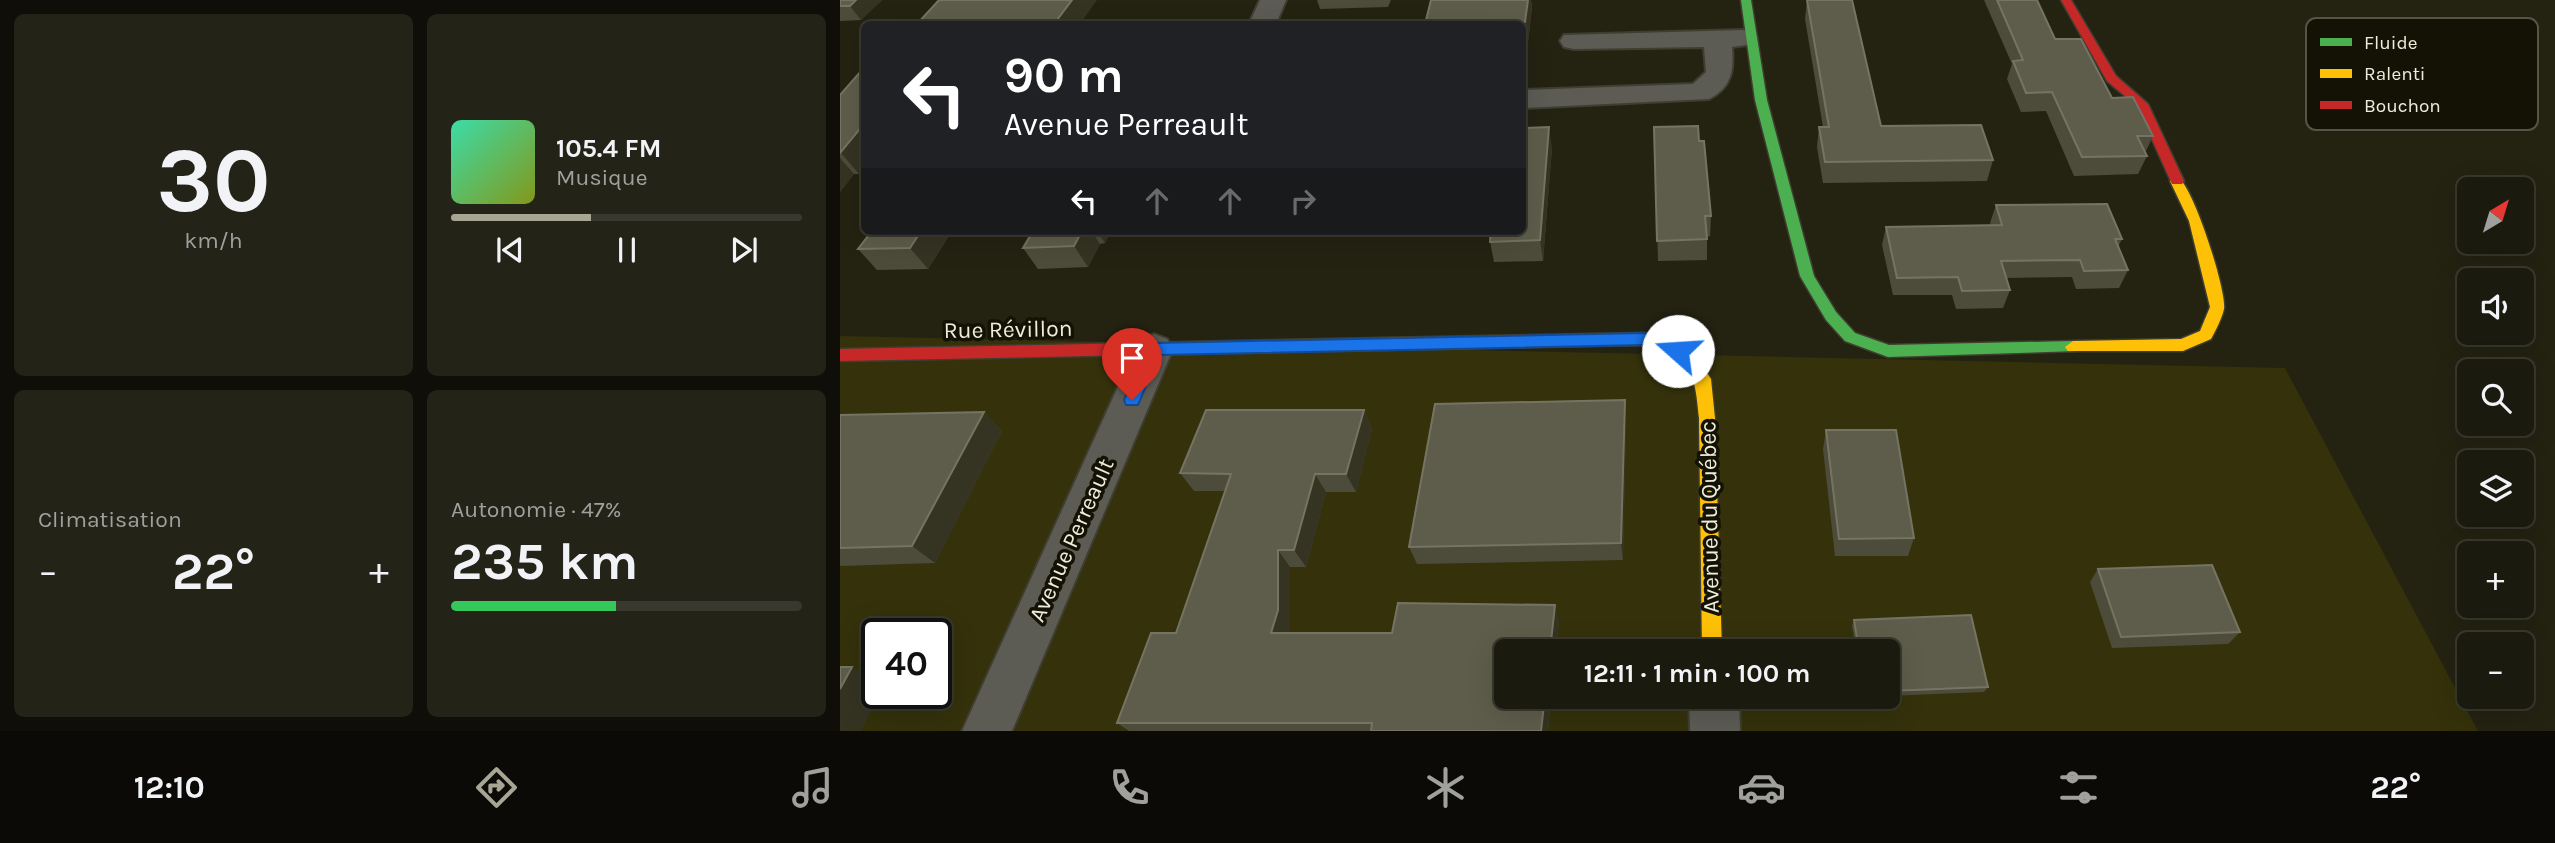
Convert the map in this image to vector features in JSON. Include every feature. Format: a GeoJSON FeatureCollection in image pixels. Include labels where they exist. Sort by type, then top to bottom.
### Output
{"type":"FeatureCollection","features":[{"type":"Feature","properties":{"kind":"street"},"geometry":{"type":"LineString","coordinates":[[1263,21],[1273,0]]}},
{"type":"Feature","properties":{"kind":"street"},"geometry":{"type":"LineString","coordinates":[[1746,0],[1761,100],[1807,276],[1830,316],[1850,337],[1888,352],[2183,345],[2206,335],[2217,307],[2196,221],[2142,104],[2111,78],[2066,0]]}},
{"type":"Feature","properties":{"kind":"street"},"geometry":{"type":"LineString","coordinates":[[1574,41],[1752,38]]}},
{"type":"Feature","properties":{"kind":"street"},"geometry":{"type":"LineString","coordinates":[[1526,99],[1699,93],[1710,87],[1720,72],[1717,39]]}},
{"type":"Feature","properties":{"kind":"street","name":"Rue Révillon"},"geometry":{"type":"LineString","coordinates":[[840,355],[1644,339],[1668,344],[1678,351]]}},
{"type":"Feature","properties":{"kind":"street","name":"Avenue Perreault"},"geometry":{"type":"LineString","coordinates":[[987,731],[1154,349]]}},
{"type":"Feature","properties":{"kind":"street","name":"Avenue du Québec"},"geometry":{"type":"LineString","coordinates":[[1678,351],[1689,358],[1703,379],[1707,418],[1712,639]]}},
{"type":"Feature","properties":{"kind":"street"},"geometry":{"type":"LineString","coordinates":[[1715,709],[1716,731]]}},
{"type":"Feature","properties":{"kind":"shaded area"},"geometry":{"type":"Polygon","coordinates":[[[840,336],[2285,368],[2457,692],[2457,709],[2466,709],[2478,731],[840,731],[840,336]]]}},
{"type":"Feature","properties":{"kind":"building"},"geometry":{"type":"Polygon","coordinates":[[[840,0],[856,0],[850,6],[840,6],[840,0]]]}},
{"type":"Feature","properties":{"kind":"building"},"geometry":{"type":"Polygon","coordinates":[[[939,0],[1072,0],[1056,21],[920,21],[939,0]]]}},
{"type":"Feature","properties":{"kind":"building"},"geometry":{"type":"Polygon","coordinates":[[[1431,0],[1528,0],[1525,21],[1426,21],[1431,0]]]}},
{"type":"Feature","properties":{"kind":"building"},"geometry":{"type":"Polygon","coordinates":[[[1807,0],[1852,0],[1881,126],[1981,125],[1993,160],[1825,162],[1819,127],[1829,127],[1807,0]]]}},
{"type":"Feature","properties":{"kind":"building"},"geometry":{"type":"Polygon","coordinates":[[[1997,0],[2037,0],[2055,39],[2081,39],[2112,98],[2133,97],[2153,136],[2137,136],[2147,156],[2082,157],[2052,92],[2026,93],[2013,61],[2023,60],[1997,0]]]}},
{"type":"Feature","properties":{"kind":"building"},"geometry":{"type":"Polygon","coordinates":[[[861,71],[861,128],[840,153],[840,95],[861,71]]]}},
{"type":"Feature","properties":{"kind":"building"},"geometry":{"type":"Polygon","coordinates":[[[1698,126],[1699,141],[1704,141],[1711,216],[1705,216],[1707,239],[1657,241],[1654,127],[1698,126]]]}},
{"type":"Feature","properties":{"kind":"building"},"geometry":{"type":"Polygon","coordinates":[[[1549,127],[1540,240],[1490,242],[1491,235],[1526,235],[1526,128],[1549,127]]]}},
{"type":"Feature","properties":{"kind":"building"},"geometry":{"type":"Polygon","coordinates":[[[2107,204],[2122,239],[2115,239],[2128,270],[2084,271],[2080,260],[2001,261],[2010,290],[1962,291],[1958,277],[1897,278],[1886,227],[2002,225],[1996,205],[2107,204]]]}},
{"type":"Feature","properties":{"kind":"building"},"geometry":{"type":"Polygon","coordinates":[[[869,235],[918,235],[910,248],[858,249],[869,235]]]}},
{"type":"Feature","properties":{"kind":"building"},"geometry":{"type":"Polygon","coordinates":[[[1031,235],[1080,235],[1074,246],[1023,248],[1031,235]]]}},
{"type":"Feature","properties":{"kind":"building"},"geometry":{"type":"Polygon","coordinates":[[[1625,400],[1621,543],[1409,547],[1435,404],[1625,400]]]}},
{"type":"Feature","properties":{"kind":"building"},"geometry":{"type":"Polygon","coordinates":[[[1206,410],[1364,410],[1346,474],[1315,474],[1294,550],[1278,550],[1278,610],[1271,633],[1392,633],[1398,603],[1555,605],[1551,639],[1494,639],[1494,709],[1544,709],[1541,731],[1371,731],[1372,723],[1117,723],[1151,633],[1176,633],[1231,474],[1180,473],[1206,410]]]}},
{"type":"Feature","properties":{"kind":"building"},"geometry":{"type":"Polygon","coordinates":[[[984,412],[912,546],[840,548],[840,415],[984,412]]]}},
{"type":"Feature","properties":{"kind":"building"},"geometry":{"type":"Polygon","coordinates":[[[1826,430],[1896,430],[1914,538],[1839,539],[1826,430]]]}},
{"type":"Feature","properties":{"kind":"building"},"geometry":{"type":"Polygon","coordinates":[[[2212,565],[2240,632],[2121,637],[2098,569],[2212,565]]]}},
{"type":"Feature","properties":{"kind":"building"},"geometry":{"type":"Polygon","coordinates":[[[1971,615],[1988,687],[1900,691],[1900,639],[1857,639],[1854,620],[1971,615]]]}},
{"type":"Feature","properties":{"kind":"building"},"geometry":{"type":"Polygon","coordinates":[[[840,667],[852,667],[840,689],[840,667]]]}},
{"type":"Feature","properties":{"kind":"traffic: fast"},"geometry":{"type":"LineString","coordinates":[[1746,0],[1761,100],[1807,276],[1831,316],[1850,337],[1888,351],[2073,347]]}},
{"type":"Feature","properties":{"kind":"traffic: slow"},"geometry":{"type":"LineString","coordinates":[[2073,347],[2183,345],[2206,335],[2217,307],[2196,221],[2177,181]]}},
{"type":"Feature","properties":{"kind":"traffic: slow"},"geometry":{"type":"LineString","coordinates":[[1381,344],[1644,339],[1668,344],[1689,358],[1703,379],[1707,418],[1712,639]]}},
{"type":"Feature","properties":{"kind":"traffic: jam"},"geometry":{"type":"LineString","coordinates":[[2066,0],[2111,78],[2142,104],[2177,181]]}},
{"type":"Feature","properties":{"kind":"traffic: jam"},"geometry":{"type":"LineString","coordinates":[[840,355],[1381,344]]}},
{"type":"Feature","properties":{"kind":"route"},"geometry":{"type":"LineString","coordinates":[[1132,400],[1154,349],[1644,339],[1668,344],[1678,351]]}}]}
